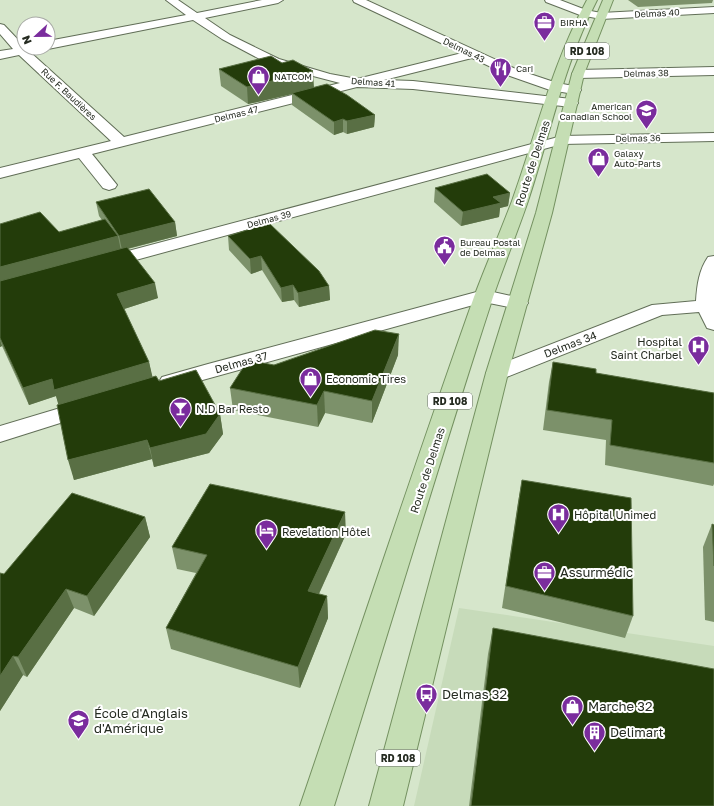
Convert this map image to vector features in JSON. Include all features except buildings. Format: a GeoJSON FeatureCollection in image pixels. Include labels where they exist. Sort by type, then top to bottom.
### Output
{"type":"FeatureCollection","features":[{"type":"Feature","properties":{"kind":"main road","name":"Route de Delmas"},"geometry":{"type":"LineString","coordinates":[[317,806],[484,296],[538,147],[563,95],[592,10],[608,0]]}},
{"type":"Feature","properties":{"kind":"main road","name":"Route de Delmas"},"geometry":{"type":"LineString","coordinates":[[386,806],[497,373],[544,213],[562,140],[563,95],[578,74],[592,10]]}},
{"type":"Feature","properties":{"kind":"street","name":"Delmas 41"},"geometry":{"type":"LineString","coordinates":[[171,0],[226,37],[275,62],[358,83],[413,85],[563,95]]}},
{"type":"Feature","properties":{"kind":"street"},"geometry":{"type":"LineString","coordinates":[[56,43],[278,0]]}},
{"type":"Feature","properties":{"kind":"street","name":"Delmas 43"},"geometry":{"type":"LineString","coordinates":[[358,0],[563,95]]}},
{"type":"Feature","properties":{"kind":"street"},"geometry":{"type":"LineString","coordinates":[[550,0],[592,10]]}},
{"type":"Feature","properties":{"kind":"street","name":"Delmas 40"},"geometry":{"type":"LineString","coordinates":[[592,10],[714,10]]}},
{"type":"Feature","properties":{"kind":"street","name":"Rue F. Baudières"},"geometry":{"type":"LineString","coordinates":[[0,27],[16,44]]}},
{"type":"Feature","properties":{"kind":"street"},"geometry":{"type":"LineString","coordinates":[[0,55],[16,52]]}},
{"type":"Feature","properties":{"kind":"street","name":"Delmas 47"},"geometry":{"type":"LineString","coordinates":[[0,173],[472,54]]}},
{"type":"Feature","properties":{"kind":"street","name":"Rue F. Baudières"},"geometry":{"type":"LineString","coordinates":[[27,56],[122,143]]}},
{"type":"Feature","properties":{"kind":"street","name":"Delmas 38"},"geometry":{"type":"LineString","coordinates":[[578,74],[714,71]]}},
{"type":"Feature","properties":{"kind":"street","name":"Delmas 36"},"geometry":{"type":"LineString","coordinates":[[538,147],[562,140],[714,137]]}},
{"type":"Feature","properties":{"kind":"street","name":"Delmas 39"},"geometry":{"type":"LineString","coordinates":[[92,266],[538,147]]}},
{"type":"Feature","properties":{"kind":"street"},"geometry":{"type":"LineString","coordinates":[[83,153],[109,185]]}},
{"type":"Feature","properties":{"kind":"street"},"geometry":{"type":"LineString","coordinates":[[714,261],[706,284],[714,324]]}},
{"type":"Feature","properties":{"kind":"street"},"geometry":{"type":"LineString","coordinates":[[484,296],[518,304]]}},
{"type":"Feature","properties":{"kind":"street","name":"Delmas 37"},"geometry":{"type":"LineString","coordinates":[[156,387],[215,369],[484,296]]}},
{"type":"Feature","properties":{"kind":"street","name":"Delmas 34"},"geometry":{"type":"LineString","coordinates":[[497,373],[660,309],[710,305]]}},
{"type":"Feature","properties":{"kind":"street"},"geometry":{"type":"LineString","coordinates":[[0,434],[104,402]]}},
{"type":"Feature","properties":{"kind":"shaded area","name":"Marche 32"},"geometry":{"type":"Polygon","coordinates":[[[459,608],[714,646],[714,806],[414,806],[459,608]]]}},
{"type":"Feature","properties":{"kind":"place","name":"BIRHA"},"geometry":{"type":"Point","coordinates":[545,42]}},
{"type":"Feature","properties":{"kind":"place","name":"Cari"},"geometry":{"type":"Point","coordinates":[501,88]}},
{"type":"Feature","properties":{"kind":"place","name":"NATCOM"},"geometry":{"type":"Point","coordinates":[258,96]}},
{"type":"Feature","properties":{"kind":"place","name":"American Canadian School"},"geometry":{"type":"Point","coordinates":[647,130]}},
{"type":"Feature","properties":{"kind":"place","name":"Galaxy Auto-Parts"},"geometry":{"type":"Point","coordinates":[598,178]}},
{"type":"Feature","properties":{"kind":"place","name":"Bureau Postal de Delmas"},"geometry":{"type":"Point","coordinates":[445,266]}},
{"type":"Feature","properties":{"kind":"place","name":"Hospital Saint Charbel"},"geometry":{"type":"Point","coordinates":[698,366]}},
{"type":"Feature","properties":{"kind":"place","name":"Economic Tires"},"geometry":{"type":"Point","coordinates":[311,398]}},
{"type":"Feature","properties":{"kind":"place","name":"N.D Bar Resto"},"geometry":{"type":"Point","coordinates":[181,428]}},
{"type":"Feature","properties":{"kind":"place","name":"Hôpital Unimed"},"geometry":{"type":"Point","coordinates":[559,534]}},
{"type":"Feature","properties":{"kind":"place","name":"Revelation Hôtel"},"geometry":{"type":"Point","coordinates":[266,550]}},
{"type":"Feature","properties":{"kind":"place","name":"Assurmédic"},"geometry":{"type":"Point","coordinates":[545,592]}},
{"type":"Feature","properties":{"kind":"place","name":"Delmas 32"},"geometry":{"type":"Point","coordinates":[427,714]}},
{"type":"Feature","properties":{"kind":"place","name":"Marche 32"},"geometry":{"type":"Point","coordinates":[573,726]}},
{"type":"Feature","properties":{"kind":"place","name":"École d'Anglais d'Amérique"},"geometry":{"type":"Point","coordinates":[79,740]}},
{"type":"Feature","properties":{"kind":"place","name":"Delimart"},"geometry":{"type":"Point","coordinates":[595,752]}}]}
